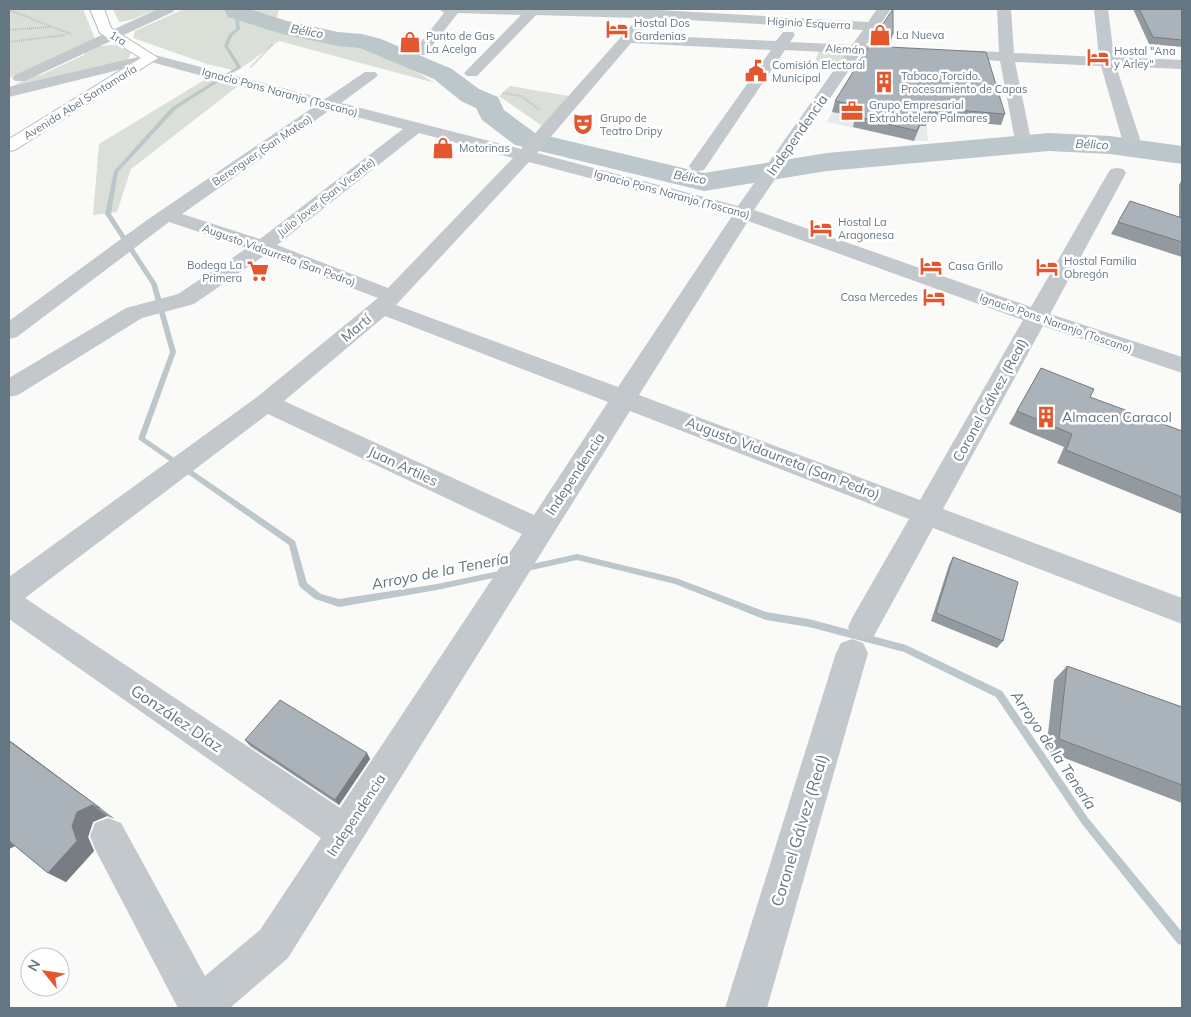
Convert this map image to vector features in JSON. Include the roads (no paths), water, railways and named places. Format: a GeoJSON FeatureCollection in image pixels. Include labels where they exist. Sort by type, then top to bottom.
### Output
{"type":"FeatureCollection","features":[{"type":"Feature","properties":{"kind":"main road","name":"1ra"},"geometry":{"type":"LineString","coordinates":[[97,9],[106,30],[151,58]]}},
{"type":"Feature","properties":{"kind":"main road","name":"Avenida Abel Santamaría"},"geometry":{"type":"LineString","coordinates":[[9,146],[151,58]]}},
{"type":"Feature","properties":{"kind":"street"},"geometry":{"type":"LineString","coordinates":[[9,82],[168,9]]}},
{"type":"Feature","properties":{"kind":"street","name":"Higinio Esquerra"},"geometry":{"type":"LineString","coordinates":[[446,9],[802,15],[872,26]]}},
{"type":"Feature","properties":{"kind":"street"},"geometry":{"type":"LineString","coordinates":[[420,52],[454,9]]}},
{"type":"Feature","properties":{"kind":"street","name":"Independencia"},"geometry":{"type":"LineString","coordinates":[[200,1008],[274,944],[746,210],[884,9]]}},
{"type":"Feature","properties":{"kind":"street"},"geometry":{"type":"LineString","coordinates":[[1004,9],[1007,57],[1022,135]]}},
{"type":"Feature","properties":{"kind":"street"},"geometry":{"type":"LineString","coordinates":[[1100,9],[1107,62],[1131,139]]}},
{"type":"Feature","properties":{"kind":"street"},"geometry":{"type":"LineString","coordinates":[[472,73],[534,10]]}},
{"type":"Feature","properties":{"kind":"street","name":"Martí"},"geometry":{"type":"LineString","coordinates":[[9,593],[266,403],[387,302],[528,153],[651,12]]}},
{"type":"Feature","properties":{"kind":"street"},"geometry":{"type":"LineString","coordinates":[[698,166],[802,15]]}},
{"type":"Feature","properties":{"kind":"street","name":"Alemán"},"geometry":{"type":"LineString","coordinates":[[627,39],[887,51]]}},
{"type":"Feature","properties":{"kind":"street"},"geometry":{"type":"LineString","coordinates":[[937,53],[1182,65]]}},
{"type":"Feature","properties":{"kind":"street"},"geometry":{"type":"LineString","coordinates":[[9,92],[151,58]]}},
{"type":"Feature","properties":{"kind":"street","name":"Ignacio Pons Naranjo (Toscano)"},"geometry":{"type":"LineString","coordinates":[[151,58],[415,128],[528,153],[746,210],[1037,318],[1182,365]]}},
{"type":"Feature","properties":{"kind":"street","name":"Berenguer (San Mateo)"},"geometry":{"type":"LineString","coordinates":[[9,332],[161,220],[370,75]]}},
{"type":"Feature","properties":{"kind":"street","name":"Julio Jover (San Vicente)"},"geometry":{"type":"LineString","coordinates":[[11,385],[134,313],[186,299],[263,247],[415,128]]}},
{"type":"Feature","properties":{"kind":"street","name":"Coronel Gálvez (Real)"},"geometry":{"type":"LineString","coordinates":[[746,1008],[858,640],[1117,173]]}},
{"type":"Feature","properties":{"kind":"street","name":"Augusto Vidaurreta (San Pedro)"},"geometry":{"type":"LineString","coordinates":[[161,220],[263,247],[387,302],[624,398],[1182,611]]}},
{"type":"Feature","properties":{"kind":"street","name":"Juan Artiles"},"geometry":{"type":"LineString","coordinates":[[266,403],[534,538]]}},
{"type":"Feature","properties":{"kind":"street","name":"González Díaz"},"geometry":{"type":"LineString","coordinates":[[9,603],[344,833]]}},
{"type":"Feature","properties":{"kind":"street"},"geometry":{"type":"LineString","coordinates":[[108,836],[200,1008]]}},
{"type":"Feature","properties":{"kind":"waterway","name":"Bélico"},"geometry":{"type":"LineString","coordinates":[[235,9],[236,12],[282,27],[372,44],[443,74],[470,95],[488,103],[492,114],[525,139],[704,182],[827,162],[1049,142],[1110,145],[1182,155]]}},
{"type":"Feature","properties":{"kind":"waterway","name":"Arroyo de la Tenería"},"geometry":{"type":"LineString","coordinates":[[236,12],[238,29],[230,35],[226,46],[239,67],[174,108],[116,172],[108,214],[154,284],[173,352],[141,439],[292,543],[303,585],[318,597],[339,603],[437,587],[504,573]]}},
{"type":"Feature","properties":{"kind":"waterway","name":"Arroyo de la Tenería"},"geometry":{"type":"LineString","coordinates":[[523,569],[577,557],[676,581],[766,616],[809,623],[906,649],[999,694],[1085,821],[1182,940]]}},
{"type":"Feature","properties":{"kind":"place","name":"Hostal Dos Gardenias"},"geometry":{"type":"Point","coordinates":[617,29]}},
{"type":"Feature","properties":{"kind":"place","name":"La Nueva"},"geometry":{"type":"Point","coordinates":[880,35]}},
{"type":"Feature","properties":{"kind":"place","name":"Punto de Gas La Acelga"},"geometry":{"type":"Point","coordinates":[410,42]}},
{"type":"Feature","properties":{"kind":"place","name":"Hostal \"Ana y Arley\""},"geometry":{"type":"Point","coordinates":[1098,57]}},
{"type":"Feature","properties":{"kind":"place","name":"Comisión Electoral Municipal"},"geometry":{"type":"Point","coordinates":[756,71]}},
{"type":"Feature","properties":{"kind":"place","name":"Tabaco Torcido. Procesamiento de Capas"},"geometry":{"type":"Point","coordinates":[884,82]}},
{"type":"Feature","properties":{"kind":"place","name":"Grupo Empresarial Extrahotelero Palmares"},"geometry":{"type":"Point","coordinates":[852,111]}},
{"type":"Feature","properties":{"kind":"place","name":"Grupo de Teatro Dripy"},"geometry":{"type":"Point","coordinates":[583,124]}},
{"type":"Feature","properties":{"kind":"place","name":"Motorinas"},"geometry":{"type":"Point","coordinates":[443,148]}},
{"type":"Feature","properties":{"kind":"place","name":"Hostal La Aragonesa"},"geometry":{"type":"Point","coordinates":[821,228]}},
{"type":"Feature","properties":{"kind":"place","name":"Casa Grillo"},"geometry":{"type":"Point","coordinates":[931,266]}},
{"type":"Feature","properties":{"kind":"place","name":"Hostal Familia Obregón"},"geometry":{"type":"Point","coordinates":[1047,267]}},
{"type":"Feature","properties":{"kind":"place","name":"Bodega La Primera"},"geometry":{"type":"Point","coordinates":[258,271]}},
{"type":"Feature","properties":{"kind":"place","name":"Casa Mercedes"},"geometry":{"type":"Point","coordinates":[934,297]}},
{"type":"Feature","properties":{"kind":"place","name":"Almacen Caracol"},"geometry":{"type":"Point","coordinates":[1046,417]}}]}
